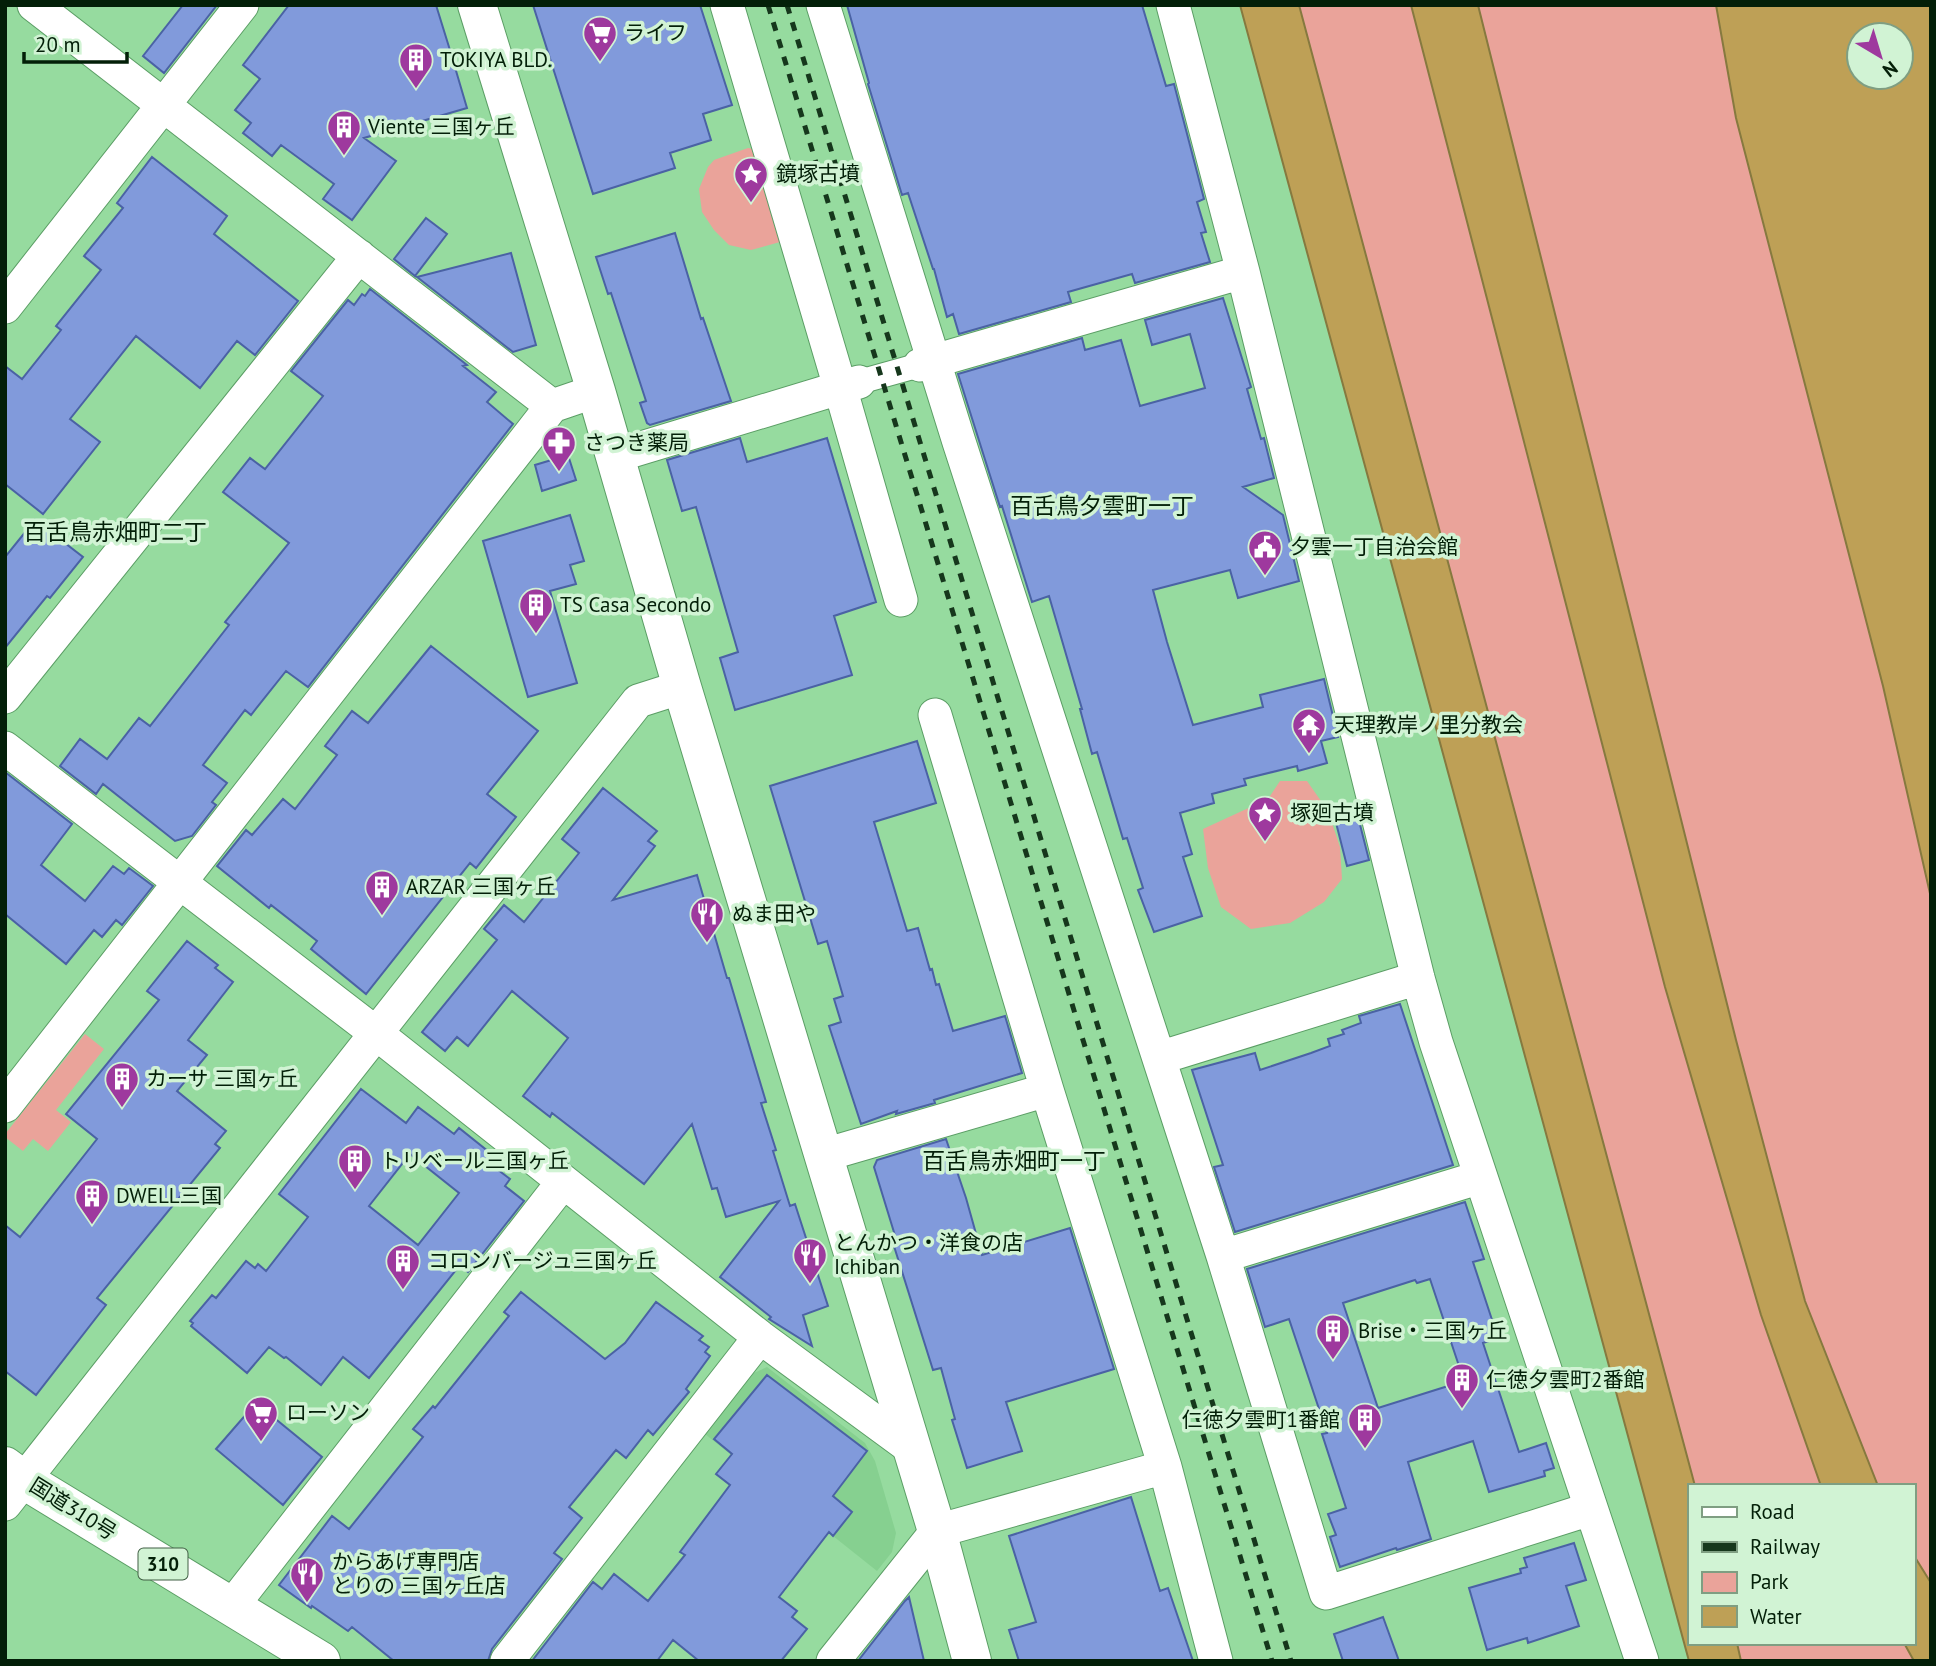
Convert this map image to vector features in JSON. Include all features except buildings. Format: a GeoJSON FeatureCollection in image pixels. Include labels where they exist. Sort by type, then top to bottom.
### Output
{"type":"FeatureCollection","features":[{"type":"Feature","properties":{"kind":"main road"},"geometry":{"type":"LineString","coordinates":[[477,5],[596,391],[682,687],[937,1531],[972,1661]]}},
{"type":"Feature","properties":{"kind":"main road","name":"国道310号"},"geometry":{"type":"LineString","coordinates":[[12,1483],[232,1606],[321,1661]]}},
{"type":"Feature","properties":{"kind":"street"},"geometry":{"type":"LineString","coordinates":[[34,5],[552,406]]}},
{"type":"Feature","properties":{"kind":"street"},"geometry":{"type":"LineString","coordinates":[[5,307],[242,5]]}},
{"type":"Feature","properties":{"kind":"street"},"geometry":{"type":"LineString","coordinates":[[727,5],[850,384],[901,600]]}},
{"type":"Feature","properties":{"kind":"street"},"geometry":{"type":"LineString","coordinates":[[823,5],[927,363],[1159,1058],[1326,1593],[1590,1508]]}},
{"type":"Feature","properties":{"kind":"street"},"geometry":{"type":"LineString","coordinates":[[1173,5],[1243,272],[1436,1042],[1642,1661]]}},
{"type":"Feature","properties":{"kind":"street"},"geometry":{"type":"LineString","coordinates":[[5,696],[359,256]]}},
{"type":"Feature","properties":{"kind":"street"},"geometry":{"type":"LineString","coordinates":[[615,456],[850,384],[1243,272]]}},
{"type":"Feature","properties":{"kind":"street"},"geometry":{"type":"LineString","coordinates":[[5,1106],[552,406],[596,391]]}},
{"type":"Feature","properties":{"kind":"street"},"geometry":{"type":"LineString","coordinates":[[12,1483],[377,1034],[638,701],[682,687]]}},
{"type":"Feature","properties":{"kind":"street"},"geometry":{"type":"LineString","coordinates":[[935,715],[1046,1090],[1165,1467],[1216,1661]]}},
{"type":"Feature","properties":{"kind":"street"},"geometry":{"type":"LineString","coordinates":[[5,748],[377,1034],[760,1337],[911,1448]]}},
{"type":"Feature","properties":{"kind":"street"},"geometry":{"type":"LineString","coordinates":[[1159,1058],[1418,978]]}},
{"type":"Feature","properties":{"kind":"street"},"geometry":{"type":"LineString","coordinates":[[824,1154],[1046,1090]]}},
{"type":"Feature","properties":{"kind":"street"},"geometry":{"type":"LineString","coordinates":[[1223,1256],[1481,1177]]}},
{"type":"Feature","properties":{"kind":"street"},"geometry":{"type":"LineString","coordinates":[[232,1606],[563,1182]]}},
{"type":"Feature","properties":{"kind":"street"},"geometry":{"type":"LineString","coordinates":[[507,1661],[760,1337]]}},
{"type":"Feature","properties":{"kind":"street"},"geometry":{"type":"LineString","coordinates":[[833,1661],[937,1531],[1165,1467]]}},
{"type":"Feature","properties":{"kind":"shaded area"},"geometry":{"type":"Polygon","coordinates":[[[767,1367],[865,1443],[875,1461],[896,1533],[892,1552],[877,1571],[705,1434],[754,1373],[767,1367]]]}},
{"type":"Feature","properties":{"kind":"green space"},"geometry":{"type":"Polygon","coordinates":[[[1299,5],[1411,5],[1665,987],[1761,1315],[1820,1484],[1694,1484],[1299,5]]]}},
{"type":"Feature","properties":{"kind":"green space"},"geometry":{"type":"Polygon","coordinates":[[[1478,5],[1716,5],[1736,119],[1883,686],[1931,898],[1931,1583],[1915,1557],[1915,1484],[1877,1484],[1805,1302],[1736,1040],[1478,5]]]}},
{"type":"Feature","properties":{"kind":"green space"},"geometry":{"type":"Polygon","coordinates":[[[748,148],[762,150],[780,242],[751,250],[729,245],[714,230],[702,212],[699,189],[708,167],[714,160],[748,148]]]}},
{"type":"Feature","properties":{"kind":"green space"},"geometry":{"type":"Polygon","coordinates":[[[1280,781],[1307,781],[1328,811],[1340,847],[1342,879],[1324,902],[1290,923],[1251,929],[1221,907],[1208,868],[1203,829],[1268,799],[1280,781]]]}},
{"type":"Feature","properties":{"kind":"green space"},"geometry":{"type":"Polygon","coordinates":[[[85,1034],[104,1049],[56,1110],[71,1122],[48,1151],[33,1139],[23,1151],[5,1137],[5,1134],[85,1034]]]}},
{"type":"Feature","properties":{"kind":"green space"},"geometry":{"type":"Polygon","coordinates":[[[1737,1645],[1905,1645],[1914,1661],[1741,1661],[1737,1645]]]}},
{"type":"Feature","properties":{"kind":"water"},"geometry":{"type":"Polygon","coordinates":[[[1240,5],[1299,5],[1694,1484],[1688,1484],[1688,1645],[1737,1645],[1741,1661],[1689,1661],[1240,5]]]}},
{"type":"Feature","properties":{"kind":"water"},"geometry":{"type":"Polygon","coordinates":[[[1411,5],[1478,5],[1736,1040],[1805,1301],[1877,1484],[1820,1484],[1761,1315],[1665,987],[1411,5]]]}},
{"type":"Feature","properties":{"kind":"water"},"geometry":{"type":"Polygon","coordinates":[[[1716,5],[1931,5],[1931,898],[1883,686],[1736,118],[1716,5]]]}},
{"type":"Feature","properties":{"kind":"water"},"geometry":{"type":"Polygon","coordinates":[[[1915,1557],[1931,1583],[1931,1661],[1914,1661],[1905,1645],[1915,1645],[1915,1557]]]}},
{"type":"Feature","properties":{"kind":"railway"},"geometry":{"type":"LineString","coordinates":[[768,5],[1272,1661]]}},
{"type":"Feature","properties":{"kind":"railway"},"geometry":{"type":"LineString","coordinates":[[787,5],[1291,1661]]}},
{"type":"Feature","properties":{"kind":"place","name":"ライフ"},"geometry":{"type":"Point","coordinates":[600,63]}},
{"type":"Feature","properties":{"kind":"place","name":"TOKIYA BLD."},"geometry":{"type":"Point","coordinates":[416,90]}},
{"type":"Feature","properties":{"kind":"place","name":"Viente 三国ヶ丘"},"geometry":{"type":"Point","coordinates":[344,157]}},
{"type":"Feature","properties":{"kind":"place","name":"鏡塚古墳"},"geometry":{"type":"Point","coordinates":[751,204]}},
{"type":"Feature","properties":{"kind":"place","name":"さつき薬局"},"geometry":{"type":"Point","coordinates":[559,473]}},
{"type":"Feature","properties":{"kind":"place","name":"夕雲一丁自治会館"},"geometry":{"type":"Point","coordinates":[1265,577]}},
{"type":"Feature","properties":{"kind":"place","name":"TS Casa Secondo"},"geometry":{"type":"Point","coordinates":[536,635]}},
{"type":"Feature","properties":{"kind":"place","name":"天理教岸ノ里分教会"},"geometry":{"type":"Point","coordinates":[1309,755]}},
{"type":"Feature","properties":{"kind":"place","name":"塚廻古墳"},"geometry":{"type":"Point","coordinates":[1265,843]}},
{"type":"Feature","properties":{"kind":"place","name":"ARZAR 三国ヶ丘"},"geometry":{"type":"Point","coordinates":[382,917]}},
{"type":"Feature","properties":{"kind":"place","name":"ぬま田や"},"geometry":{"type":"Point","coordinates":[707,944]}},
{"type":"Feature","properties":{"kind":"place","name":"カーサ 三国ヶ丘"},"geometry":{"type":"Point","coordinates":[122,1109]}},
{"type":"Feature","properties":{"kind":"place","name":"トリベール三国ヶ丘"},"geometry":{"type":"Point","coordinates":[355,1191]}},
{"type":"Feature","properties":{"kind":"place","name":"DWELL三国"},"geometry":{"type":"Point","coordinates":[92,1226]}},
{"type":"Feature","properties":{"kind":"place","name":"とんかつ・洋食の店 Ichiban"},"geometry":{"type":"Point","coordinates":[810,1285]}},
{"type":"Feature","properties":{"kind":"place","name":"コロンバージュ三国ヶ丘"},"geometry":{"type":"Point","coordinates":[403,1291]}},
{"type":"Feature","properties":{"kind":"place","name":"Brise・三国ヶ丘"},"geometry":{"type":"Point","coordinates":[1333,1361]}},
{"type":"Feature","properties":{"kind":"place","name":"仁徳夕雲町2番館"},"geometry":{"type":"Point","coordinates":[1462,1410]}},
{"type":"Feature","properties":{"kind":"place","name":"ローソン"},"geometry":{"type":"Point","coordinates":[261,1443]}},
{"type":"Feature","properties":{"kind":"place","name":"仁徳夕雲町1番館"},"geometry":{"type":"Point","coordinates":[1365,1450]}},
{"type":"Feature","properties":{"kind":"place","name":"からあげ専門店 とりの 三国ヶ丘店"},"geometry":{"type":"Point","coordinates":[307,1604]}},
{"type":"Feature","properties":{"kind":"district","name":"百舌鳥夕雲町一丁"},"geometry":{"type":"Point","coordinates":[1102,506]}},
{"type":"Feature","properties":{"kind":"district","name":"百舌鳥赤畑町二丁"},"geometry":{"type":"Point","coordinates":[115,532]}},
{"type":"Feature","properties":{"kind":"district","name":"百舌鳥赤畑町一丁"},"geometry":{"type":"Point","coordinates":[1014,1161]}}]}
